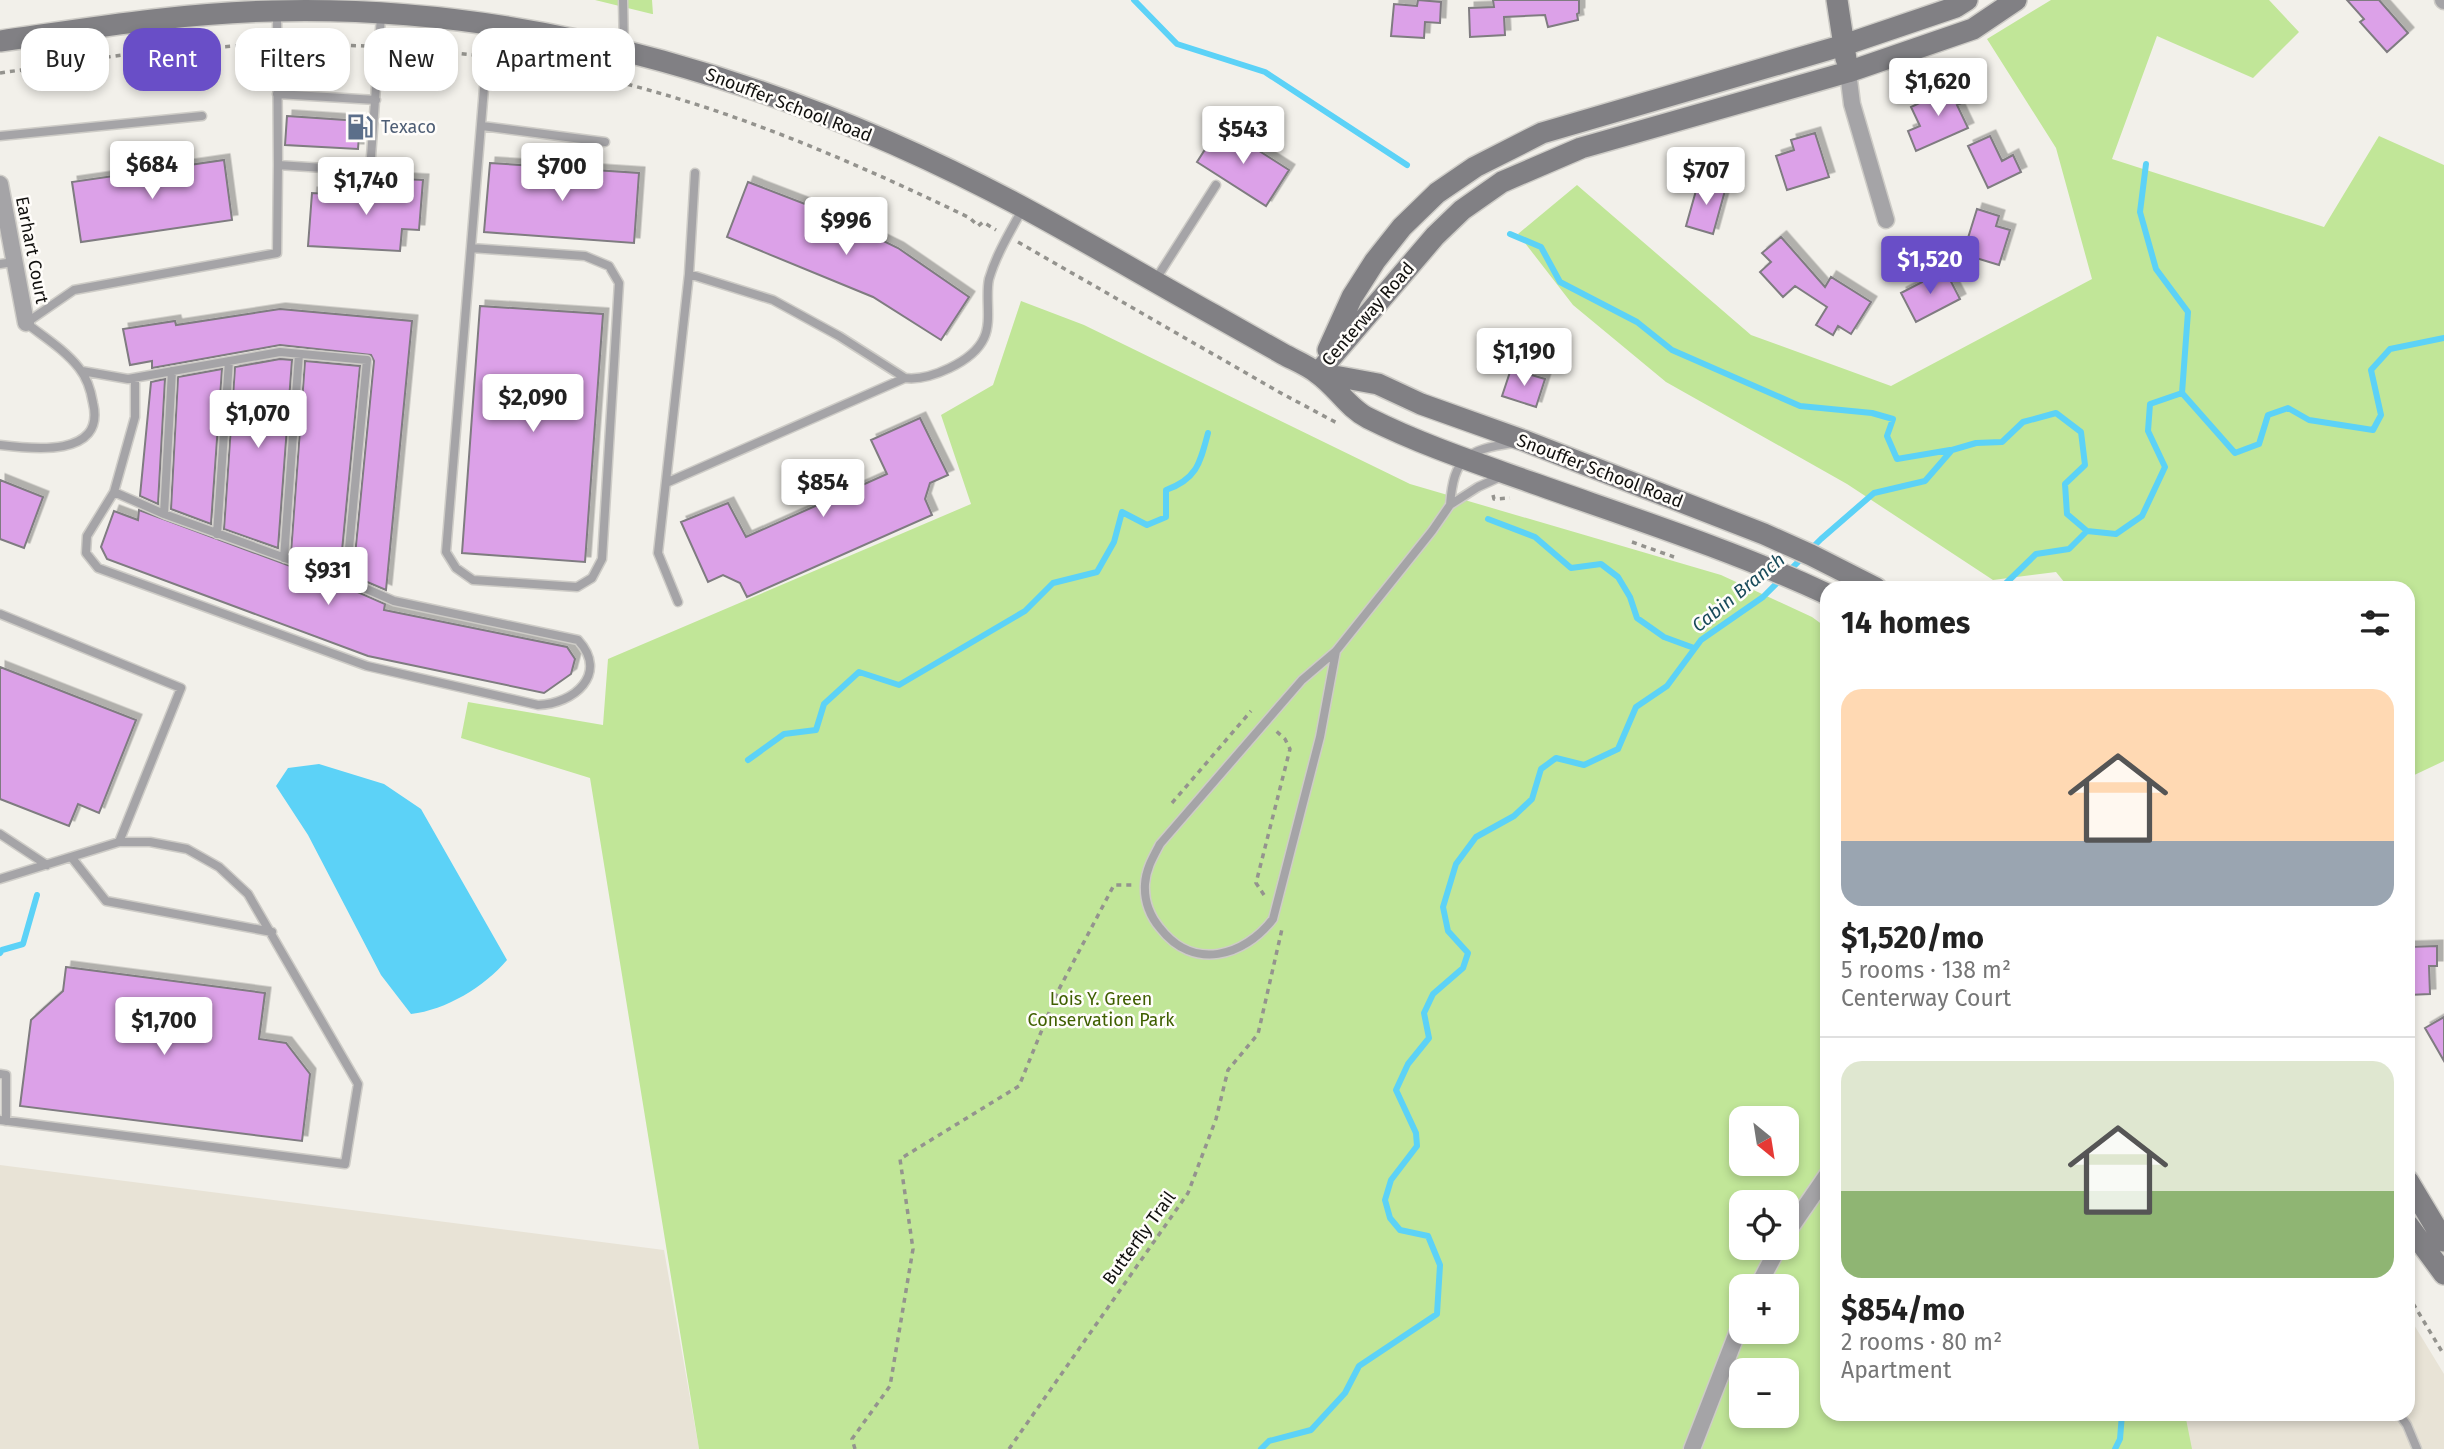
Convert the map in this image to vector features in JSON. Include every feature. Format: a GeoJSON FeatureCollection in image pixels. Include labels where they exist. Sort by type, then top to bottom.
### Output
{"type":"FeatureCollection","features":[{"type":"Feature","properties":{"kind":"main road"},"geometry":{"type":"LineString","coordinates":[[1838,0],[1848,72]]}},
{"type":"Feature","properties":{"kind":"main road","name":"Centerway Road"},"geometry":{"type":"LineString","coordinates":[[1318,373],[1352,297],[1375,261],[1402,227],[1437,193],[1475,167],[1542,133],[1844,45],[1956,7],[1967,0]]}},
{"type":"Feature","properties":{"kind":"main road","name":"Centerway Road"},"geometry":{"type":"LineString","coordinates":[[1318,373],[1435,236],[1462,210],[1502,182],[1581,148],[1848,72],[1973,29],[2016,0]]}},
{"type":"Feature","properties":{"kind":"main road","name":"Snouffer School Road"},"geometry":{"type":"LineString","coordinates":[[0,41],[165,17],[276,10],[381,13],[510,28]]}},
{"type":"Feature","properties":{"kind":"main road","name":"Snouffer School Road"},"geometry":{"type":"LineString","coordinates":[[635,53],[719,77],[837,120],[1023,207],[1318,373],[1362,415],[1462,459],[1737,555],[1820,591]]}},
{"type":"Feature","properties":{"kind":"main road","name":"Snouffer School Road"},"geometry":{"type":"LineString","coordinates":[[1318,373],[1378,384],[1421,404],[1525,441],[1764,534],[1863,581]]}},
{"type":"Feature","properties":{"kind":"main road"},"geometry":{"type":"LineString","coordinates":[[2415,1193],[2444,1241]]}},
{"type":"Feature","properties":{"kind":"main road"},"geometry":{"type":"LineString","coordinates":[[2415,1235],[2444,1274]]}},
{"type":"Feature","properties":{"kind":"street"},"geometry":{"type":"LineString","coordinates":[[1848,72],[1852,104],[1886,220]]}},
{"type":"Feature","properties":{"kind":"street","name":"Earhart Court"},"geometry":{"type":"LineString","coordinates":[[0,184],[7,263],[26,323]]}},
{"type":"Feature","properties":{"kind":"street"},"geometry":{"type":"LineString","coordinates":[[1799,1216],[1820,1185]]}},
{"type":"Feature","properties":{"kind":"street"},"geometry":{"type":"LineString","coordinates":[[1692,1449],[1733,1344]]}},
{"type":"Feature","properties":{"kind":"lane"},"geometry":{"type":"LineString","coordinates":[[623,0],[624,28]]}},
{"type":"Feature","properties":{"kind":"lane"},"geometry":{"type":"LineString","coordinates":[[0,445],[49,448],[68,446],[82,440],[93,428],[95,410],[90,388],[82,371],[71,358],[26,323],[75,290],[277,253],[276,10]]}},
{"type":"Feature","properties":{"kind":"lane"},"geometry":{"type":"LineString","coordinates":[[278,165],[370,171],[381,13]]}},
{"type":"Feature","properties":{"kind":"lane"},"geometry":{"type":"LineString","coordinates":[[471,248],[585,256],[609,266],[619,282],[602,559],[592,578],[576,587],[472,580],[456,568],[446,552],[489,24]]}},
{"type":"Feature","properties":{"kind":"lane"},"geometry":{"type":"LineString","coordinates":[[277,94],[376,100]]}},
{"type":"Feature","properties":{"kind":"lane"},"geometry":{"type":"LineString","coordinates":[[0,136],[202,116]]}},
{"type":"Feature","properties":{"kind":"lane"},"geometry":{"type":"LineString","coordinates":[[482,126],[605,142]]}},
{"type":"Feature","properties":{"kind":"lane"},"geometry":{"type":"LineString","coordinates":[[678,602],[658,553],[689,274],[695,173]]}},
{"type":"Feature","properties":{"kind":"lane"},"geometry":{"type":"LineString","coordinates":[[1154,281],[1216,184]]}},
{"type":"Feature","properties":{"kind":"lane"},"geometry":{"type":"LineString","coordinates":[[689,274],[773,300],[839,336],[905,378],[918,380],[931,377],[965,358],[985,337],[989,282],[994,264],[1023,207]]}},
{"type":"Feature","properties":{"kind":"lane"},"geometry":{"type":"LineString","coordinates":[[82,371],[128,379],[279,352],[367,360],[346,580]]}},
{"type":"Feature","properties":{"kind":"lane"},"geometry":{"type":"LineString","coordinates":[[284,558],[299,354]]}},
{"type":"Feature","properties":{"kind":"lane"},"geometry":{"type":"LineString","coordinates":[[217,534],[229,361]]}},
{"type":"Feature","properties":{"kind":"lane"},"geometry":{"type":"LineString","coordinates":[[164,514],[172,371]]}},
{"type":"Feature","properties":{"kind":"lane"},"geometry":{"type":"LineString","coordinates":[[114,492],[164,514],[346,580],[394,601],[578,640],[588,651],[591,666],[587,681],[574,694],[550,705],[524,702],[367,666],[98,568],[86,553],[87,536],[114,492],[135,417],[135,378]]}},
{"type":"Feature","properties":{"kind":"lane"},"geometry":{"type":"LineString","coordinates":[[666,483],[905,378]]}},
{"type":"Feature","properties":{"kind":"lane"},"geometry":{"type":"LineString","coordinates":[[1450,505],[1452,478],[1462,459],[1490,446],[1525,441]]}},
{"type":"Feature","properties":{"kind":"lane"},"geometry":{"type":"LineString","coordinates":[[1336,651],[1320,737],[1273,919],[1251,943],[1236,950],[1217,955],[1189,951],[1165,934],[1153,919],[1147,903],[1145,884],[1148,866],[1160,844],[1302,680],[1336,651],[1450,505],[1478,487],[1507,474]]}},
{"type":"Feature","properties":{"kind":"lane"},"geometry":{"type":"LineString","coordinates":[[0,614],[181,688],[119,842]]}},
{"type":"Feature","properties":{"kind":"lane"},"geometry":{"type":"LineString","coordinates":[[0,834],[47,865]]}},
{"type":"Feature","properties":{"kind":"lane"},"geometry":{"type":"LineString","coordinates":[[0,879],[119,842],[150,842],[187,849],[219,867],[248,894],[358,1084],[345,1164],[3,1120],[6,1075],[0,1074]]}},
{"type":"Feature","properties":{"kind":"lane"},"geometry":{"type":"LineString","coordinates":[[72,858],[106,901],[272,932]]}},
{"type":"Feature","properties":{"kind":"lane"},"geometry":{"type":"LineString","coordinates":[[2404,1421],[2417,1449]]}},
{"type":"Feature","properties":{"kind":"path"},"geometry":{"type":"LineString","coordinates":[[0,73],[21,70],[25,74],[38,67],[143,52],[235,45]]}},
{"type":"Feature","properties":{"kind":"path"},"geometry":{"type":"LineString","coordinates":[[635,86],[773,130],[892,180],[970,219],[978,226],[984,222]]}},
{"type":"Feature","properties":{"kind":"path"},"geometry":{"type":"LineString","coordinates":[[1030,250],[1279,393],[1339,424]]}},
{"type":"Feature","properties":{"kind":"path"},"geometry":{"type":"LineString","coordinates":[[1172,803],[1251,710]]}},
{"type":"Feature","properties":{"kind":"path"},"geometry":{"type":"LineString","coordinates":[[1269,903],[1256,883],[1290,749],[1271,726]]}},
{"type":"Feature","properties":{"kind":"path"},"geometry":{"type":"LineString","coordinates":[[855,1449],[852,1439],[890,1386],[913,1249],[900,1159],[1018,1086],[1057,993],[1114,885],[1145,884]]}},
{"type":"Feature","properties":{"kind":"path","name":"Butterfly Trail"},"geometry":{"type":"LineString","coordinates":[[1009,1449],[1188,1194],[1216,1119],[1228,1070],[1258,1034],[1284,920]]}},
{"type":"Feature","properties":{"kind":"path"},"geometry":{"type":"LineString","coordinates":[[2415,1306],[2444,1354]]}},
{"type":"Feature","properties":{"kind":"shaded area"},"geometry":{"type":"Polygon","coordinates":[[[0,1165],[664,1250],[699,1449],[0,1449],[0,1165]]]}},
{"type":"Feature","properties":{"kind":"shaded area"},"geometry":{"type":"Polygon","coordinates":[[[2415,1326],[2444,1374],[2444,1449],[1755,1449],[1775,1428],[1799,1428],[1799,1416],[1820,1416],[1820,1421],[2415,1421],[2415,1326]]]}},
{"type":"Feature","properties":{"kind":"green space"},"geometry":{"type":"Polygon","coordinates":[[[595,0],[652,0],[653,14],[652,14],[595,0]]]}},
{"type":"Feature","properties":{"kind":"green space"},"geometry":{"type":"Polygon","coordinates":[[[2051,0],[2269,0],[2299,32],[2253,78],[2157,36],[2112,159],[2324,227],[2379,136],[2444,165],[2444,761],[2415,775],[2415,581],[2063,581],[2056,572],[1993,580],[1847,484],[1666,382],[1573,305],[1518,234],[1577,185],[1751,335],[1891,386],[2092,279],[2056,148],[1987,39],[2051,0]]]}},
{"type":"Feature","properties":{"kind":"green space","name":"Lois Y. Green Conservation Park"},"geometry":{"type":"Polygon","coordinates":[[[1021,301],[1084,325],[1410,484],[1721,575],[1820,623],[1820,1421],[2186,1421],[2192,1449],[699,1449],[590,778],[461,738],[468,702],[603,725],[608,659],[971,504],[941,415],[993,385],[1021,301]]]}},
{"type":"Feature","properties":{"kind":"water"},"geometry":{"type":"Polygon","coordinates":[[[319,764],[384,784],[421,809],[507,960],[476,988],[438,1008],[411,1014],[381,975],[308,835],[276,786],[288,768],[319,764]]]}},
{"type":"Feature","properties":{"kind":"building"},"geometry":{"type":"Polygon","coordinates":[[[1418,0],[1441,2],[1440,23],[1425,22],[1424,38],[1391,36],[1394,4],[1417,6],[1418,0]]]}},
{"type":"Feature","properties":{"kind":"building"},"geometry":{"type":"Polygon","coordinates":[[[1493,0],[1579,0],[1578,20],[1548,27],[1545,15],[1504,17],[1505,35],[1470,37],[1469,8],[1494,7],[1493,0]]]}},
{"type":"Feature","properties":{"kind":"building"},"geometry":{"type":"Polygon","coordinates":[[[2347,0],[2379,0],[2408,33],[2387,52],[2360,22],[2364,19],[2347,0]]]}},
{"type":"Feature","properties":{"kind":"building"},"geometry":{"type":"Polygon","coordinates":[[[1959,84],[1967,101],[1957,105],[1968,128],[1916,151],[1908,131],[1920,126],[1911,107],[1959,84]]]}},
{"type":"Feature","properties":{"kind":"building"},"geometry":{"type":"Polygon","coordinates":[[[287,116],[360,121],[358,149],[285,145],[287,116]]]}},
{"type":"Feature","properties":{"kind":"building"},"geometry":{"type":"Polygon","coordinates":[[[1220,126],[1289,170],[1266,206],[1197,162],[1220,126]]]}},
{"type":"Feature","properties":{"kind":"building"},"geometry":{"type":"Polygon","coordinates":[[[1815,133],[1829,177],[1787,190],[1776,156],[1794,150],[1791,140],[1815,133]]]}},
{"type":"Feature","properties":{"kind":"building"},"geometry":{"type":"Polygon","coordinates":[[[1990,136],[2002,161],[2013,155],[2021,172],[1988,188],[1968,146],[1990,136]]]}},
{"type":"Feature","properties":{"kind":"building"},"geometry":{"type":"Polygon","coordinates":[[[224,160],[232,220],[81,242],[72,182],[224,160]]]}},
{"type":"Feature","properties":{"kind":"building"},"geometry":{"type":"Polygon","coordinates":[[[490,163],[639,173],[634,243],[484,232],[490,163]]]}},
{"type":"Feature","properties":{"kind":"building"},"geometry":{"type":"Polygon","coordinates":[[[385,178],[423,180],[419,230],[402,229],[400,251],[308,246],[312,193],[383,197],[385,178]]]}},
{"type":"Feature","properties":{"kind":"building"},"geometry":{"type":"Polygon","coordinates":[[[1699,180],[1726,187],[1713,234],[1686,226],[1699,180]]]}},
{"type":"Feature","properties":{"kind":"building"},"geometry":{"type":"Polygon","coordinates":[[[748,182],[818,209],[898,248],[969,297],[941,340],[873,297],[727,237],[748,182]]]}},
{"type":"Feature","properties":{"kind":"building"},"geometry":{"type":"Polygon","coordinates":[[[1977,209],[1999,216],[1996,226],[2010,230],[1999,265],[1963,254],[1977,209]]]}},
{"type":"Feature","properties":{"kind":"building"},"geometry":{"type":"Polygon","coordinates":[[[1781,237],[1825,287],[1831,277],[1871,302],[1851,334],[1838,326],[1833,335],[1816,325],[1827,307],[1795,286],[1783,297],[1760,272],[1771,262],[1762,253],[1781,237]]]}},
{"type":"Feature","properties":{"kind":"building"},"geometry":{"type":"Polygon","coordinates":[[[1945,270],[1960,299],[1916,322],[1901,293],[1945,270]]]}},
{"type":"Feature","properties":{"kind":"building"},"geometry":{"type":"Polygon","coordinates":[[[480,306],[603,314],[585,562],[462,553],[480,306]]]}},
{"type":"Feature","properties":{"kind":"building"},"geometry":{"type":"Polygon","coordinates":[[[280,309],[412,321],[386,590],[353,576],[374,361],[371,355],[280,345],[152,368],[152,361],[130,365],[123,329],[175,321],[176,325],[280,309]]]}},
{"type":"Feature","properties":{"kind":"building"},"geometry":{"type":"Polygon","coordinates":[[[280,359],[292,360],[278,548],[224,529],[235,367],[280,359]]]}},
{"type":"Feature","properties":{"kind":"building"},"geometry":{"type":"Polygon","coordinates":[[[305,361],[360,366],[340,571],[291,553],[305,361]]]}},
{"type":"Feature","properties":{"kind":"building"},"geometry":{"type":"Polygon","coordinates":[[[222,369],[211,524],[171,509],[178,377],[222,369]]]}},
{"type":"Feature","properties":{"kind":"building"},"geometry":{"type":"Polygon","coordinates":[[[1511,369],[1545,379],[1536,407],[1502,396],[1511,369]]]}},
{"type":"Feature","properties":{"kind":"building"},"geometry":{"type":"Polygon","coordinates":[[[165,379],[158,504],[140,496],[151,382],[165,379]]]}},
{"type":"Feature","properties":{"kind":"building"},"geometry":{"type":"Polygon","coordinates":[[[920,418],[948,475],[930,483],[925,499],[932,515],[747,597],[740,583],[723,575],[708,582],[681,522],[728,503],[746,537],[887,474],[871,440],[920,418]]]}},
{"type":"Feature","properties":{"kind":"building"},"geometry":{"type":"Polygon","coordinates":[[[0,480],[43,497],[24,548],[0,539],[0,480]]]}},
{"type":"Feature","properties":{"kind":"building"},"geometry":{"type":"Polygon","coordinates":[[[139,510],[344,586],[385,604],[384,610],[567,647],[575,659],[571,674],[544,693],[368,656],[107,559],[101,547],[114,511],[138,520],[139,510]]]}},
{"type":"Feature","properties":{"kind":"building"},"geometry":{"type":"Polygon","coordinates":[[[0,667],[136,720],[99,813],[78,804],[69,826],[0,799],[0,667]]]}},
{"type":"Feature","properties":{"kind":"building"},"geometry":{"type":"Polygon","coordinates":[[[2437,946],[2437,966],[2429,966],[2430,994],[2415,995],[2415,947],[2437,946]]]}},
{"type":"Feature","properties":{"kind":"building"},"geometry":{"type":"Polygon","coordinates":[[[66,967],[265,993],[259,1039],[286,1043],[310,1074],[302,1141],[20,1106],[31,1020],[63,991],[66,967]]]}},
{"type":"Feature","properties":{"kind":"building"},"geometry":{"type":"Polygon","coordinates":[[[2444,1017],[2444,1061],[2425,1028],[2444,1017]]]}},
{"type":"Feature","properties":{"kind":"waterway"},"geometry":{"type":"LineString","coordinates":[[1134,0],[1177,44],[1265,72],[1407,165]]}},
{"type":"Feature","properties":{"kind":"waterway"},"geometry":{"type":"LineString","coordinates":[[2146,164],[2140,212],[2156,269],[2188,312],[2182,393]]}},
{"type":"Feature","properties":{"kind":"waterway"},"geometry":{"type":"LineString","coordinates":[[1510,234],[1541,247],[1560,282],[1637,322],[1672,350],[1800,406],[1872,413],[1893,419],[1887,436],[1897,459],[1950,450]]}},
{"type":"Feature","properties":{"kind":"waterway","name":"Cabin Branch"},"geometry":{"type":"LineString","coordinates":[[1261,1449],[1269,1441],[1311,1430],[1345,1393],[1359,1366],[1437,1314],[1440,1265],[1428,1236],[1400,1230],[1390,1218],[1385,1200],[1391,1180],[1417,1146],[1416,1133],[1396,1090],[1408,1064],[1429,1038],[1424,1013],[1433,994],[1463,968],[1468,953],[1448,931],[1443,907],[1456,864],[1476,837],[1514,816],[1532,799],[1541,769],[1556,758],[1584,765],[1618,749],[1636,707],[1667,686],[1701,640],[1763,597],[1821,539],[1874,493],[1925,481],[1952,450],[1976,443],[2002,442],[2023,422],[2056,413],[2081,432],[2085,465],[2065,484],[2067,514],[2087,531],[2116,534],[2142,516],[2165,467],[2148,431],[2150,404],[2182,393],[2235,453],[2259,444],[2268,415],[2288,408],[2309,420],[2373,430],[2381,415],[2371,370],[2390,349],[2444,338]]}},
{"type":"Feature","properties":{"kind":"waterway"},"geometry":{"type":"LineString","coordinates":[[748,760],[784,734],[816,730],[824,704],[859,672],[899,685],[1025,611],[1053,583],[1097,572],[1114,542],[1122,512],[1147,525],[1166,517],[1166,490],[1185,481],[1196,469],[1208,433]]}},
{"type":"Feature","properties":{"kind":"waterway"},"geometry":{"type":"LineString","coordinates":[[1488,519],[1535,537],[1571,568],[1601,564],[1618,577],[1630,597],[1637,618],[1664,637],[1694,648]]}},
{"type":"Feature","properties":{"kind":"waterway"},"geometry":{"type":"LineString","coordinates":[[2008,581],[2036,554],[2069,549],[2087,531]]}},
{"type":"Feature","properties":{"kind":"waterway"},"geometry":{"type":"LineString","coordinates":[[0,953],[23,944],[37,895]]}},
{"type":"Feature","properties":{"kind":"waterway"},"geometry":{"type":"LineString","coordinates":[[2115,1449],[2120,1439],[2121,1421]]}},
{"type":"Feature","properties":{"kind":"place","name":"Texaco"},"geometry":{"type":"Point","coordinates":[360,127]}}]}
